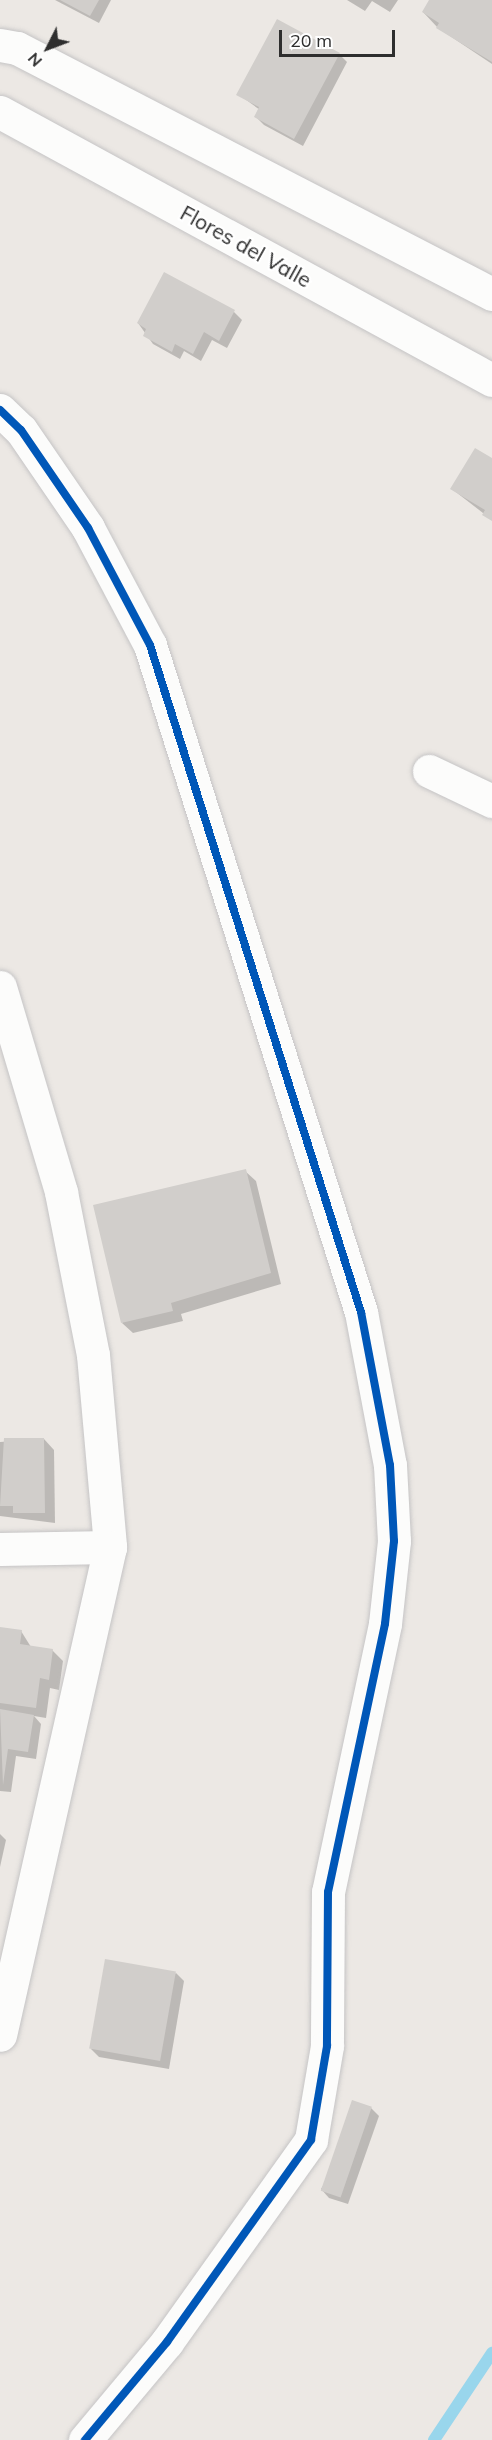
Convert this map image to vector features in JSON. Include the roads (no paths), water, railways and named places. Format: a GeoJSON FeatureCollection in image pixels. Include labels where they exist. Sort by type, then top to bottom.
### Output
{"type":"FeatureCollection","features":[{"type":"Feature","properties":{"kind":"street"},"geometry":{"type":"LineString","coordinates":[[0,45],[17,48],[492,294]]}},
{"type":"Feature","properties":{"kind":"street","name":"Flores del Valle"},"geometry":{"type":"LineString","coordinates":[[0,112],[492,380]]}},
{"type":"Feature","properties":{"kind":"street"},"geometry":{"type":"LineString","coordinates":[[0,410],[21,430],[88,528],[150,645],[361,1312],[390,1465],[393,1530],[385,1624],[328,1892],[327,2046],[311,2140],[167,2342],[85,2440]]}},
{"type":"Feature","properties":{"kind":"street"},"geometry":{"type":"LineString","coordinates":[[429,771],[492,801]]}},
{"type":"Feature","properties":{"kind":"street"},"geometry":{"type":"LineString","coordinates":[[0,987],[61,1192],[91,1344],[110,1547],[0,2035]]}},
{"type":"Feature","properties":{"kind":"street"},"geometry":{"type":"LineString","coordinates":[[0,1550],[110,1547]]}},
{"type":"Feature","properties":{"kind":"waterway"},"geometry":{"type":"LineString","coordinates":[[434,2440],[492,2353]]}}]}
